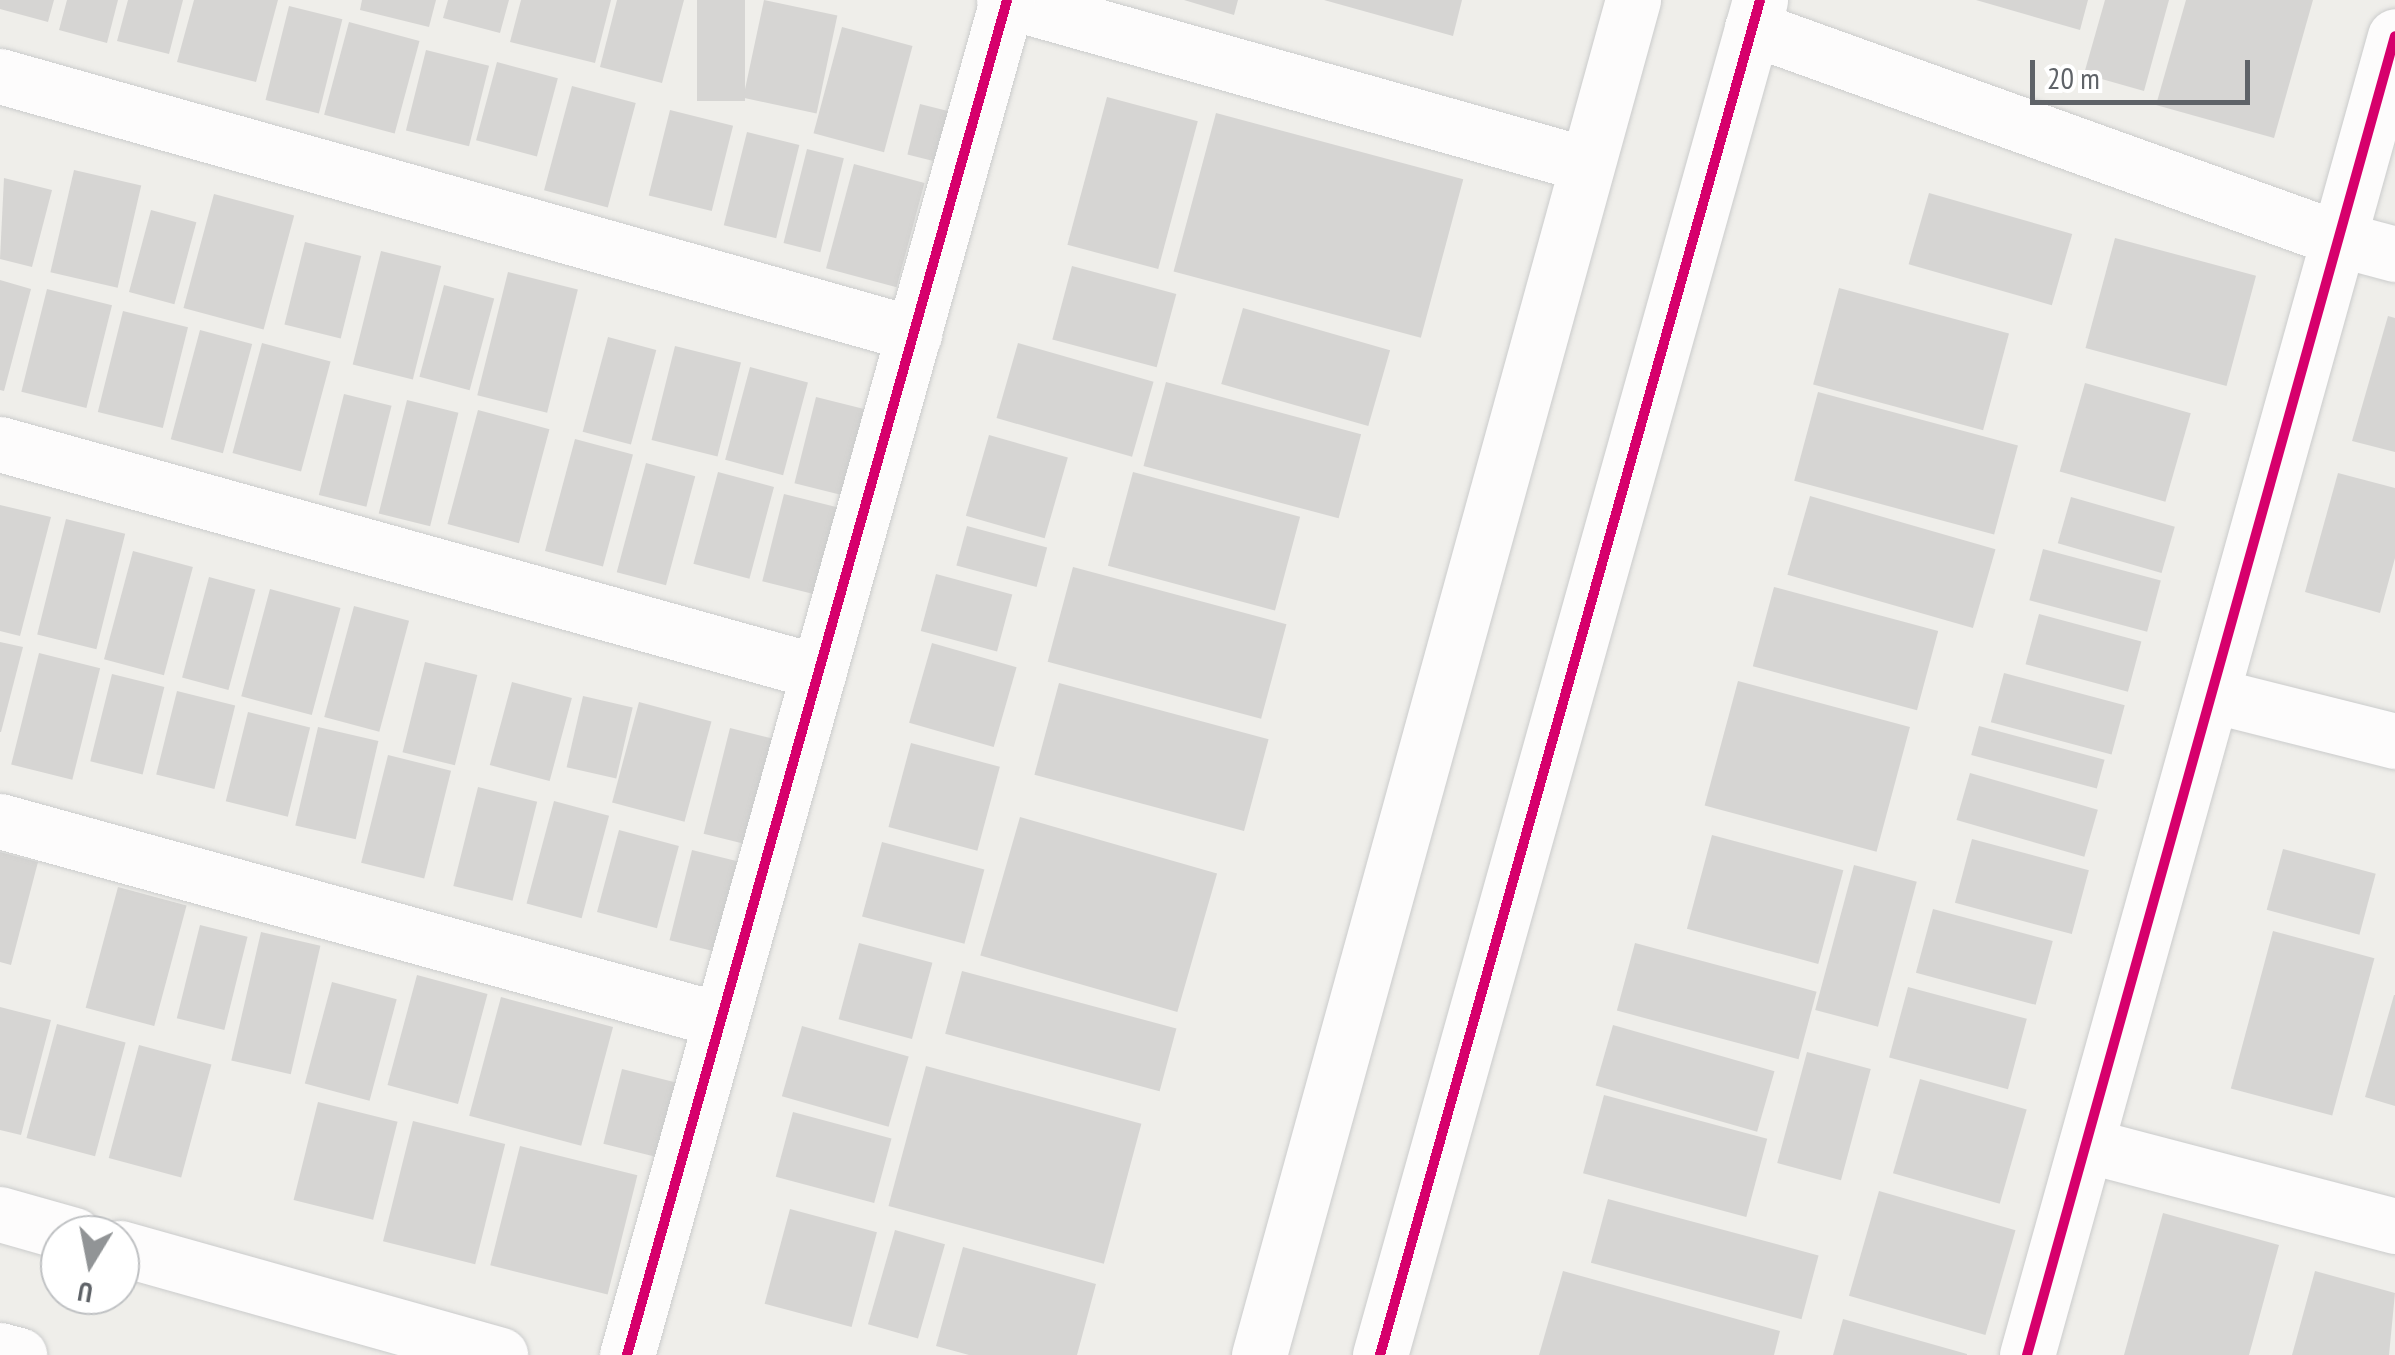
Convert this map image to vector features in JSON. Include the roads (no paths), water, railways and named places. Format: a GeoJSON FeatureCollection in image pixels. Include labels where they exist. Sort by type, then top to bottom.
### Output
{"type":"FeatureCollection","features":[{"type":"Feature","properties":{"kind":"street"},"geometry":{"type":"LineString","coordinates":[[627,1355],[1006,0],[1585,164]]}},
{"type":"Feature","properties":{"kind":"street"},"geometry":{"type":"LineString","coordinates":[[1259,1355],[1585,164],[1634,0]]}},
{"type":"Feature","properties":{"kind":"street"},"geometry":{"type":"LineString","coordinates":[[1380,1355],[1756,14],[2339,239],[2395,254]]}},
{"type":"Feature","properties":{"kind":"street"},"geometry":{"type":"LineString","coordinates":[[2027,1355],[2395,36]]}},
{"type":"Feature","properties":{"kind":"street"},"geometry":{"type":"LineString","coordinates":[[0,76],[914,334]]}},
{"type":"Feature","properties":{"kind":"street"},"geometry":{"type":"LineString","coordinates":[[0,444],[819,672]]}},
{"type":"Feature","properties":{"kind":"street"},"geometry":{"type":"LineString","coordinates":[[2212,695],[2395,741]]}},
{"type":"Feature","properties":{"kind":"street"},"geometry":{"type":"LineString","coordinates":[[0,821],[720,1020]]}},
{"type":"Feature","properties":{"kind":"street"},"geometry":{"type":"LineString","coordinates":[[2086,1145],[2395,1226]]}},
{"type":"Feature","properties":{"kind":"street"},"geometry":{"type":"LineString","coordinates":[[0,1214],[40,1225]]}},
{"type":"Feature","properties":{"kind":"street"},"geometry":{"type":"LineString","coordinates":[[140,1254],[500,1355]]}},
{"type":"Feature","properties":{"kind":"street"},"geometry":{"type":"LineString","coordinates":[[0,1350],[19,1355]]}}]}
